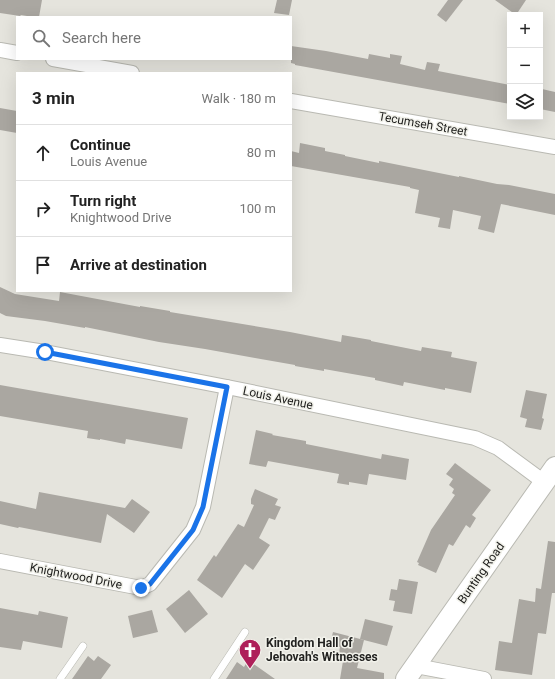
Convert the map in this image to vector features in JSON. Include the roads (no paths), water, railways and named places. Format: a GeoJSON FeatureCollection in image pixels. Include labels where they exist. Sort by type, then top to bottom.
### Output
{"type":"FeatureCollection","features":[{"type":"Feature","properties":{"kind":"main road","name":"Bunting Road"},"geometry":{"type":"LineString","coordinates":[[411,672],[550,475]]}},
{"type":"Feature","properties":{"kind":"street"},"geometry":{"type":"LineString","coordinates":[[0,50],[16,53]]}},
{"type":"Feature","properties":{"kind":"street"},"geometry":{"type":"LineString","coordinates":[[59,60],[126,72]]}},
{"type":"Feature","properties":{"kind":"street","name":"Tecumseh Street"},"geometry":{"type":"LineString","coordinates":[[292,101],[555,148]]}},
{"type":"Feature","properties":{"kind":"street","name":"Louis Avenue"},"geometry":{"type":"LineString","coordinates":[[0,345],[45,352],[227,387],[474,438],[498,448],[550,475]]}},
{"type":"Feature","properties":{"kind":"street","name":"Knightwood Drive"},"geometry":{"type":"LineString","coordinates":[[0,561],[141,588],[150,584],[193,530],[203,507],[227,387]]}},
{"type":"Feature","properties":{"kind":"street"},"geometry":{"type":"LineString","coordinates":[[411,672],[484,679]]}},
{"type":"Feature","properties":{"kind":"lane"},"geometry":{"type":"LineString","coordinates":[[214,679],[245,632]]}},
{"type":"Feature","properties":{"kind":"lane"},"geometry":{"type":"LineString","coordinates":[[60,679],[83,646]]}},
{"type":"Feature","properties":{"kind":"place","name":"Kingdom Hall of Jehovah's Witnesses"},"geometry":{"type":"Point","coordinates":[250,670]}}]}
